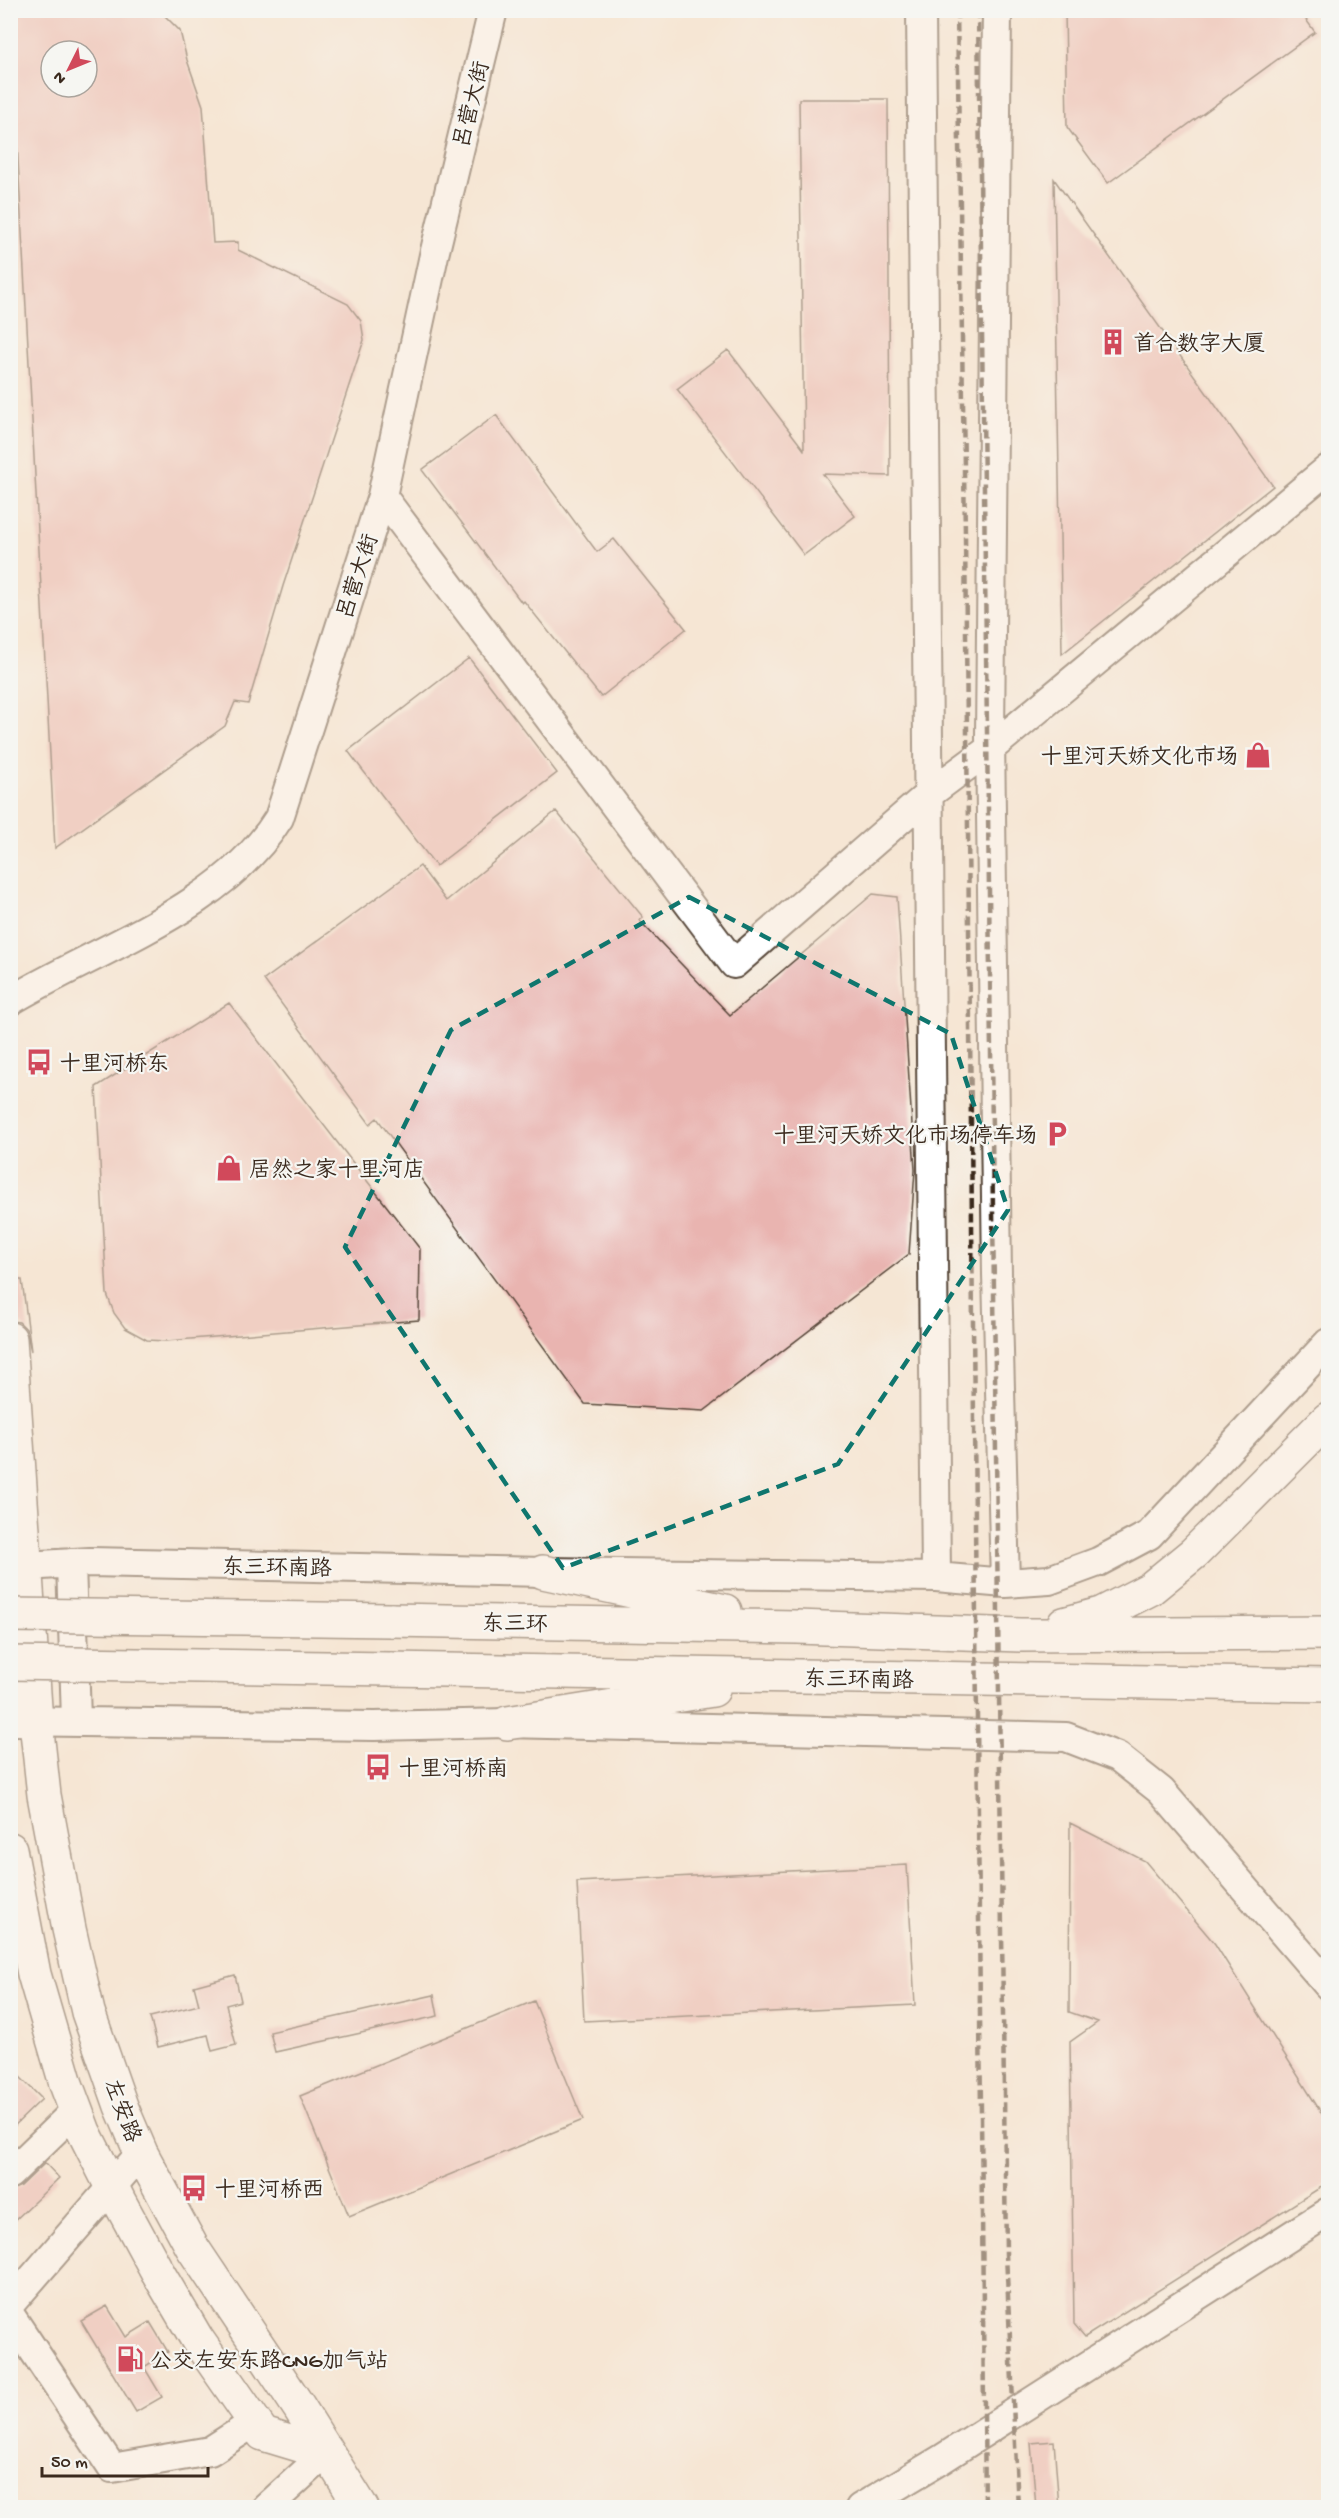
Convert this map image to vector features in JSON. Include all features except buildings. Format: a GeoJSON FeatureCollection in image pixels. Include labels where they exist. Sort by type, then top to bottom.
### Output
{"type":"FeatureCollection","features":[{"type":"Feature","properties":{"kind":"main road","name":"左安路"},"geometry":{"type":"LineString","coordinates":[[10,1339],[23,1722],[44,1795],[69,1929],[88,2012],[121,2106],[141,2153],[192,2247],[299,2407],[362,2508]]}},
{"type":"Feature","properties":{"kind":"main road"},"geometry":{"type":"LineString","coordinates":[[1020,1635],[1101,1614],[1150,1589],[1194,1553],[1329,1419]]}},
{"type":"Feature","properties":{"kind":"main road"},"geometry":{"type":"LineString","coordinates":[[543,1572],[797,1627]]}},
{"type":"Feature","properties":{"kind":"main road","name":"东三环"},"geometry":{"type":"LineString","coordinates":[[10,1615],[797,1627],[1020,1635]]}},
{"type":"Feature","properties":{"kind":"main road"},"geometry":{"type":"LineString","coordinates":[[1020,1635],[1329,1634]]}},
{"type":"Feature","properties":{"kind":"main road","name":"东三环南路"},"geometry":{"type":"LineString","coordinates":[[10,1663],[1329,1685]]}},
{"type":"Feature","properties":{"kind":"main road"},"geometry":{"type":"LineString","coordinates":[[507,1723],[800,1677]]}},
{"type":"Feature","properties":{"kind":"main road","name":"左安路"},"geometry":{"type":"LineString","coordinates":[[10,1849],[34,1974],[66,2084],[84,2132],[112,2186],[191,2329],[263,2434],[326,2453]]}},
{"type":"Feature","properties":{"kind":"street","name":"吕营大街"},"geometry":{"type":"LineString","coordinates":[[10,1000],[173,914],[237,868],[268,836],[279,818],[382,496],[434,255],[493,10]]}},
{"type":"Feature","properties":{"kind":"street"},"geometry":{"type":"LineString","coordinates":[[921,10],[936,1577]]}},
{"type":"Feature","properties":{"kind":"street"},"geometry":{"type":"LineString","coordinates":[[997,10],[991,748],[997,1274],[1005,1583]]}},
{"type":"Feature","properties":{"kind":"street"},"geometry":{"type":"LineString","coordinates":[[382,496],[734,964],[929,794],[991,748],[1329,469]]}},
{"type":"Feature","properties":{"kind":"street","name":"东三环南路"},"geometry":{"type":"LineString","coordinates":[[18,1567],[71,1563],[936,1577],[1005,1583],[1049,1580],[1098,1562],[1149,1535],[1329,1343]]}},
{"type":"Feature","properties":{"kind":"street"},"geometry":{"type":"LineString","coordinates":[[71,1563],[76,1720]]}},
{"type":"Feature","properties":{"kind":"street"},"geometry":{"type":"LineString","coordinates":[[23,1722],[76,1720],[374,1726],[507,1723],[1066,1737],[1118,1757],[1161,1791],[1329,1985]]}},
{"type":"Feature","properties":{"kind":"street"},"geometry":{"type":"LineString","coordinates":[[10,2174],[76,2110]]}},
{"type":"Feature","properties":{"kind":"street"},"geometry":{"type":"LineString","coordinates":[[10,2304],[141,2153]]}},
{"type":"Feature","properties":{"kind":"street"},"geometry":{"type":"LineString","coordinates":[[860,2508],[942,2459],[1329,2212]]}},
{"type":"Feature","properties":{"kind":"street"},"geometry":{"type":"LineString","coordinates":[[10,2315],[112,2468],[210,2451],[255,2422]]}},
{"type":"Feature","properties":{"kind":"street"},"geometry":{"type":"LineString","coordinates":[[266,2508],[326,2453]]}},
{"type":"Feature","properties":{"kind":"highlighted area"},"geometry":{"type":"Polygon","coordinates":[[[689,897],[951,1034],[1008,1210],[838,1464],[563,1568],[345,1247],[451,1030],[689,897]]]}},
{"type":"Feature","properties":{"kind":"railway"},"geometry":{"type":"LineString","coordinates":[[957,10],[965,534],[985,2508]]}},
{"type":"Feature","properties":{"kind":"railway"},"geometry":{"type":"LineString","coordinates":[[978,10],[1006,2254],[1018,2508]]}},
{"type":"Feature","properties":{"kind":"place","name":"首合数字大厦"},"geometry":{"type":"Point","coordinates":[1113,342]}},
{"type":"Feature","properties":{"kind":"place","name":"十里河天娇文化市场"},"geometry":{"type":"Point","coordinates":[1258,755]}},
{"type":"Feature","properties":{"kind":"place","name":"十里河桥东"},"geometry":{"type":"Point","coordinates":[39,1062]}},
{"type":"Feature","properties":{"kind":"place","name":"十里河天娇文化市场停车场"},"geometry":{"type":"Point","coordinates":[1057,1134]}},
{"type":"Feature","properties":{"kind":"place","name":"居然之家十里河店"},"geometry":{"type":"Point","coordinates":[229,1168]}},
{"type":"Feature","properties":{"kind":"place","name":"十里河桥南"},"geometry":{"type":"Point","coordinates":[378,1767]}},
{"type":"Feature","properties":{"kind":"place","name":"十里河桥西"},"geometry":{"type":"Point","coordinates":[194,2188]}},
{"type":"Feature","properties":{"kind":"place","name":"公交左安东路CNG加气站"},"geometry":{"type":"Point","coordinates":[130,2359]}}]}
